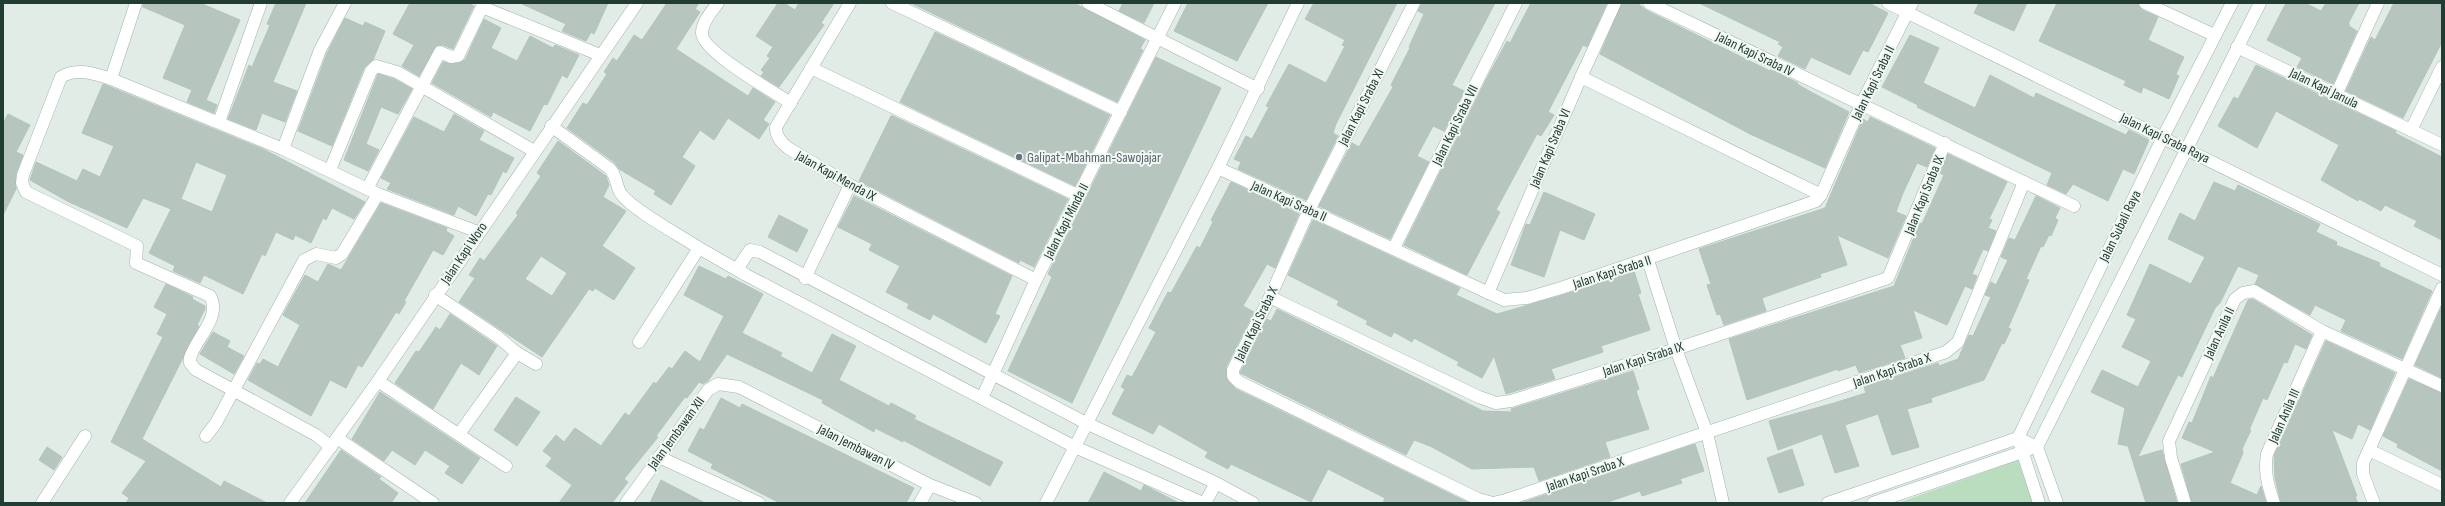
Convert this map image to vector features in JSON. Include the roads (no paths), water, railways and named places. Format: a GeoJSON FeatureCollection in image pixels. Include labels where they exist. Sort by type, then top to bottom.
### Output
{"type":"FeatureCollection","features":[{"type":"Feature","properties":{"kind":"street"},"geometry":{"type":"LineString","coordinates":[[111,79],[136,3]]}},
{"type":"Feature","properties":{"kind":"street"},"geometry":{"type":"LineString","coordinates":[[219,122],[261,3]]}},
{"type":"Feature","properties":{"kind":"street"},"geometry":{"type":"LineString","coordinates":[[282,149],[320,50],[344,3]]}},
{"type":"Feature","properties":{"kind":"street","name":"Jalan Kapi Woro"},"geometry":{"type":"LineString","coordinates":[[290,503],[378,381],[478,232],[637,3]]}},
{"type":"Feature","properties":{"kind":"street"},"geometry":{"type":"LineString","coordinates":[[718,3],[707,19],[702,32],[703,40],[715,53],[791,102]]}},
{"type":"Feature","properties":{"kind":"street","name":"Jalan Kapi Menda IX"},"geometry":{"type":"LineString","coordinates":[[850,3],[776,127],[780,141],[788,148],[850,185],[1036,280]]}},
{"type":"Feature","properties":{"kind":"street"},"geometry":{"type":"LineString","coordinates":[[892,3],[1121,112]]}},
{"type":"Feature","properties":{"kind":"street"},"geometry":{"type":"LineString","coordinates":[[1088,3],[1258,89]]}},
{"type":"Feature","properties":{"kind":"street","name":"Jalan Kapi Minda II"},"geometry":{"type":"LineString","coordinates":[[982,398],[1036,280],[1175,3]]}},
{"type":"Feature","properties":{"kind":"street"},"geometry":{"type":"LineString","coordinates":[[1046,503],[1258,89],[1298,3]]}},
{"type":"Feature","properties":{"kind":"street","name":"Jalan Kapi Sraba XI"},"geometry":{"type":"LineString","coordinates":[[1309,210],[1414,3]]}},
{"type":"Feature","properties":{"kind":"street","name":"Jalan Kapi Sraba VII"},"geometry":{"type":"LineString","coordinates":[[1394,248],[1516,3]]}},
{"type":"Feature","properties":{"kind":"street","name":"Jalan Kapi Sraba VI"},"geometry":{"type":"LineString","coordinates":[[1488,293],[1581,77],[1615,3]]}},
{"type":"Feature","properties":{"kind":"street","name":"Jalan Kapi Sraba IV"},"geometry":{"type":"LineString","coordinates":[[1648,3],[1861,105]]}},
{"type":"Feature","properties":{"kind":"street","name":"Jalan Kapi Sraba Raya"},"geometry":{"type":"LineString","coordinates":[[1888,3],[1910,8],[2163,137],[2442,275]]}},
{"type":"Feature","properties":{"kind":"street"},"geometry":{"type":"LineString","coordinates":[[2145,3],[2214,35]]}},
{"type":"Feature","properties":{"kind":"street","name":"Jalan Subali Raya"},"geometry":{"type":"LineString","coordinates":[[2018,438],[2163,137],[2214,35],[2232,3]]}},
{"type":"Feature","properties":{"kind":"street","name":"Jalan Subali Raya"},"geometry":{"type":"LineString","coordinates":[[2037,446],[2260,3]]}},
{"type":"Feature","properties":{"kind":"street"},"geometry":{"type":"LineString","coordinates":[[2336,94],[2378,3]]}},
{"type":"Feature","properties":{"kind":"street"},"geometry":{"type":"LineString","coordinates":[[367,189],[440,52],[451,56],[458,56],[483,5],[600,55]]}},
{"type":"Feature","properties":{"kind":"street","name":"Jalan Kapi Sraba II"},"geometry":{"type":"LineString","coordinates":[[1218,168],[1504,300],[1527,298],[1648,260],[1810,204],[1821,195],[1861,105],[1910,8]]}},
{"type":"Feature","properties":{"kind":"street","name":"Jalan Kapi Janula"},"geometry":{"type":"LineString","coordinates":[[2237,47],[2442,145]]}},
{"type":"Feature","properties":{"kind":"street"},"geometry":{"type":"LineString","coordinates":[[330,170],[373,68],[376,66],[390,69],[422,85],[534,151]]}},
{"type":"Feature","properties":{"kind":"street"},"geometry":{"type":"LineString","coordinates":[[2411,130],[2442,67]]}},
{"type":"Feature","properties":{"kind":"street"},"geometry":{"type":"LineString","coordinates":[[810,68],[1079,196]]}},
{"type":"Feature","properties":{"kind":"street"},"geometry":{"type":"LineString","coordinates":[[433,503],[334,442],[316,435],[196,370],[190,363],[191,353],[212,317],[215,307],[210,296],[160,272],[139,266],[136,263],[137,246],[29,194],[23,188],[23,175],[61,77],[75,72],[92,73],[111,79],[219,122],[330,170],[378,194],[478,232]]}},
{"type":"Feature","properties":{"kind":"street"},"geometry":{"type":"LineString","coordinates":[[1581,77],[1821,195]]}},
{"type":"Feature","properties":{"kind":"street","name":"Jalan Kapi Sraba IX"},"geometry":{"type":"LineString","coordinates":[[1861,105],[1945,143],[2074,206]]}},
{"type":"Feature","properties":{"kind":"street"},"geometry":{"type":"LineString","coordinates":[[551,126],[610,168],[614,173],[619,190],[629,202],[699,248],[741,272],[1075,446],[1204,503],[1216,483]]}},
{"type":"Feature","properties":{"kind":"street","name":"Jalan Kapi Sraba IX"},"geometry":{"type":"LineString","coordinates":[[1270,297],[1479,397],[1496,403],[1511,401],[1676,349],[1888,278],[1945,143]]}},
{"type":"Feature","properties":{"kind":"street","name":"Jalan Kapi Sraba X"},"geometry":{"type":"LineString","coordinates":[[1309,210],[1270,297],[1233,370],[1233,376],[1239,382],[1478,499],[1493,503],[1506,500],[1946,352],[1954,347],[2024,182]]}},
{"type":"Feature","properties":{"kind":"street"},"geometry":{"type":"LineString","coordinates":[[805,278],[850,185]]}},
{"type":"Feature","properties":{"kind":"street"},"geometry":{"type":"LineString","coordinates":[[206,436],[216,423],[304,260],[316,254],[336,258],[342,254],[378,194]]}},
{"type":"Feature","properties":{"kind":"street"},"geometry":{"type":"LineString","coordinates":[[639,342],[699,248]]}},
{"type":"Feature","properties":{"kind":"street"},"geometry":{"type":"LineString","coordinates":[[741,272],[739,266],[750,250],[753,250],[1086,423],[1216,483],[1253,503]]}},
{"type":"Feature","properties":{"kind":"street"},"geometry":{"type":"LineString","coordinates":[[1648,260],[1676,349],[1707,433],[1723,503]]}},
{"type":"Feature","properties":{"kind":"street"},"geometry":{"type":"LineString","coordinates":[[2374,503],[2362,469],[2369,450],[2442,288]]}},
{"type":"Feature","properties":{"kind":"street","name":"Jalan Anila II"},"geometry":{"type":"LineString","coordinates":[[2185,503],[2171,458],[2169,441],[2235,299],[2243,293],[2254,291],[2322,331],[2406,368],[2442,386]]}},
{"type":"Feature","properties":{"kind":"street"},"geometry":{"type":"LineString","coordinates":[[435,295],[498,337],[517,353],[536,364]]}},
{"type":"Feature","properties":{"kind":"street","name":"Jalan Anila III"},"geometry":{"type":"LineString","coordinates":[[2274,503],[2265,473],[2267,454],[2322,331]]}},
{"type":"Feature","properties":{"kind":"street"},"geometry":{"type":"LineString","coordinates":[[459,434],[517,353]]}},
{"type":"Feature","properties":{"kind":"street"},"geometry":{"type":"LineString","coordinates":[[378,381],[506,466]]}},
{"type":"Feature","properties":{"kind":"street","name":"Jalan Jembawan XII"},"geometry":{"type":"LineString","coordinates":[[626,503],[708,390],[718,384],[739,387]]}},
{"type":"Feature","properties":{"kind":"street","name":"Jalan Jembawan IV"},"geometry":{"type":"LineString","coordinates":[[739,387],[930,484],[976,503]]}},
{"type":"Feature","properties":{"kind":"street"},"geometry":{"type":"LineString","coordinates":[[42,503],[85,436]]}},
{"type":"Feature","properties":{"kind":"street"},"geometry":{"type":"LineString","coordinates":[[2018,438],[2040,503]]}},
{"type":"Feature","properties":{"kind":"street"},"geometry":{"type":"LineString","coordinates":[[1828,503],[2018,438],[2037,446],[2057,503]]}},
{"type":"Feature","properties":{"kind":"street"},"geometry":{"type":"LineString","coordinates":[[1873,503],[2037,446]]}},
{"type":"Feature","properties":{"kind":"street"},"geometry":{"type":"LineString","coordinates":[[2369,450],[2442,485]]}},
{"type":"Feature","properties":{"kind":"street"},"geometry":{"type":"LineString","coordinates":[[659,457],[759,503]]}},
{"type":"Feature","properties":{"kind":"street"},"geometry":{"type":"LineString","coordinates":[[920,503],[930,484]]}},
{"type":"Feature","properties":{"kind":"place","name":"Galipat-Mbahman-Sawojajar"},"geometry":{"type":"Point","coordinates":[1019,157]}}]}
